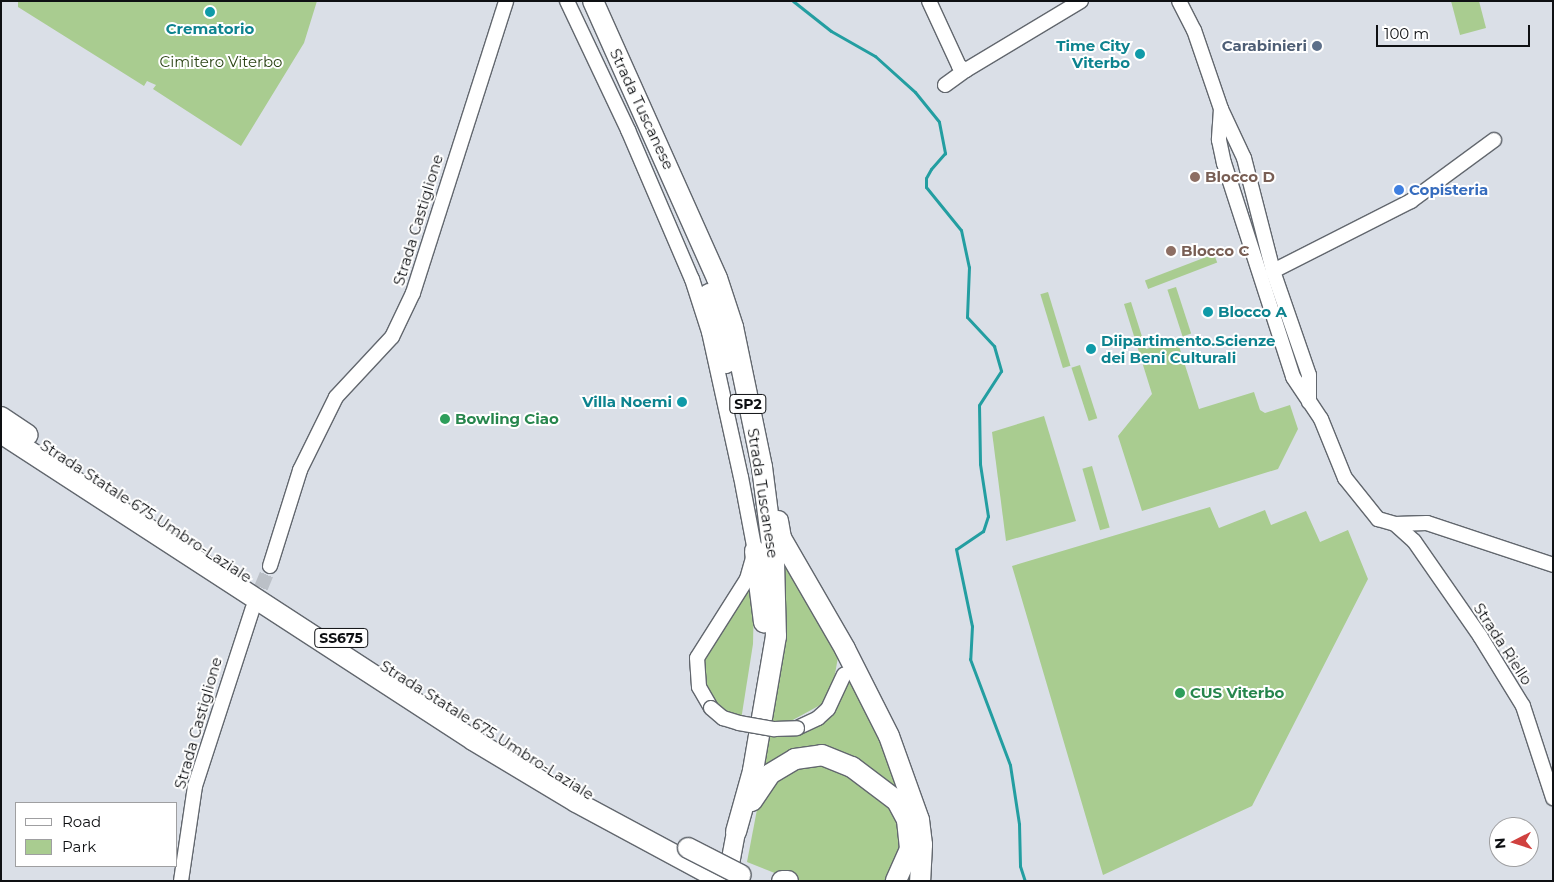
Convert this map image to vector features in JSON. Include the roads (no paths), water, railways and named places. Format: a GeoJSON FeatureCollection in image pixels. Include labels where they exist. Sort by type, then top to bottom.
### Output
{"type":"FeatureCollection","features":[{"type":"Feature","properties":{"kind":"highway","name":"Strada Tuscanese"},"geometry":{"type":"LineString","coordinates":[[578,1],[640,128],[708,290],[756,508],[763,563],[764,622],[740,778],[736,832]]}},
{"type":"Feature","properties":{"kind":"highway","name":"Strada Tuscanese"},"geometry":{"type":"LineString","coordinates":[[593,1],[717,278],[733,327],[764,480],[774,561],[776,636],[754,771],[736,832]]}},
{"type":"Feature","properties":{"kind":"highway","name":"Strada Statale 675 Umbro-Laziale"},"geometry":{"type":"LineString","coordinates":[[1,417],[482,730],[685,854]]}},
{"type":"Feature","properties":{"kind":"highway","name":"Strada Statale 675 Umbro-Laziale"},"geometry":{"type":"LineString","coordinates":[[1,433],[473,740],[576,802],[736,879]]}},
{"type":"Feature","properties":{"kind":"highway"},"geometry":{"type":"LineString","coordinates":[[764,480],[774,505],[781,538],[845,649],[889,736],[907,783],[918,820],[922,845],[920,881]]}},
{"type":"Feature","properties":{"kind":"highway"},"geometry":{"type":"LineString","coordinates":[[755,551],[764,622]]}},
{"type":"Feature","properties":{"kind":"highway"},"geometry":{"type":"LineString","coordinates":[[844,675],[845,649]]}},
{"type":"Feature","properties":{"kind":"highway"},"geometry":{"type":"LineString","coordinates":[[736,832],[759,788],[776,769],[801,757],[830,756],[885,789],[897,800],[907,820],[910,849],[896,881]]}},
{"type":"Feature","properties":{"kind":"highway"},"geometry":{"type":"LineString","coordinates":[[782,881],[788,881]]}},
{"type":"Feature","properties":{"kind":"main road","name":"Strada Tuscanese"},"geometry":{"type":"LineString","coordinates":[[736,832],[736,879]]}},
{"type":"Feature","properties":{"kind":"street","name":"Strada Castiglione"},"geometry":{"type":"LineString","coordinates":[[270,566],[300,470],[336,397],[392,337],[413,293],[506,1]]}},
{"type":"Feature","properties":{"kind":"street","name":"Strada Tuscanese"},"geometry":{"type":"LineString","coordinates":[[567,1],[628,130],[698,297],[741,477],[755,551]]}},
{"type":"Feature","properties":{"kind":"street"},"geometry":{"type":"LineString","coordinates":[[929,1],[959,66],[966,70]]}},
{"type":"Feature","properties":{"kind":"street"},"geometry":{"type":"LineString","coordinates":[[945,84],[1081,1]]}},
{"type":"Feature","properties":{"kind":"street"},"geometry":{"type":"LineString","coordinates":[[1179,1],[1194,30]]}},
{"type":"Feature","properties":{"kind":"street"},"geometry":{"type":"LineString","coordinates":[[1189,1],[1194,30],[1220,109],[1244,158],[1273,271],[1309,376],[1309,405]]}},
{"type":"Feature","properties":{"kind":"street","name":"Strada Riello"},"geometry":{"type":"LineString","coordinates":[[1220,109],[1219,140],[1224,163],[1290,368],[1309,405],[1321,419],[1345,478],[1378,519],[1394,524],[1414,542],[1480,636],[1523,706],[1553,798]]}},
{"type":"Feature","properties":{"kind":"street"},"geometry":{"type":"LineString","coordinates":[[1273,271],[1411,201],[1494,140]]}},
{"type":"Feature","properties":{"kind":"street"},"geometry":{"type":"LineString","coordinates":[[1394,524],[1427,523],[1553,565]]}},
{"type":"Feature","properties":{"kind":"street"},"geometry":{"type":"LineString","coordinates":[[755,551],[747,579],[697,658],[699,687],[711,708],[723,718],[739,723],[774,729],[797,728],[818,718],[828,709],[844,675]]}},
{"type":"Feature","properties":{"kind":"street","name":"Strada Castiglione"},"geometry":{"type":"LineString","coordinates":[[181,881],[195,786],[253,608]]}},
{"type":"Feature","properties":{"kind":"waterway"},"geometry":{"type":"LineString","coordinates":[[793,1],[831,31],[875,56],[915,92],[939,122],[945,153],[931,169],[926,178],[926,187],[961,230],[969,267],[967,317],[994,346],[1001,371],[979,405],[980,464],[988,516],[983,531],[956,549],[972,626],[970,659],[1010,765],[1019,824],[1020,866],[1025,881]]}},
{"type":"Feature","properties":{"kind":"tunnel"},"geometry":{"type":"LineString","coordinates":[[253,607],[270,566]]}},
{"type":"Feature","properties":{"kind":"place","name":"Crematorio"},"geometry":{"type":"Point","coordinates":[210,12]}},
{"type":"Feature","properties":{"kind":"place","name":"Carabinieri"},"geometry":{"type":"Point","coordinates":[1317,46]}},
{"type":"Feature","properties":{"kind":"place","name":"Time City Viterbo"},"geometry":{"type":"Point","coordinates":[1140,54]}},
{"type":"Feature","properties":{"kind":"place","name":"Blocco D"},"geometry":{"type":"Point","coordinates":[1195,177]}},
{"type":"Feature","properties":{"kind":"place","name":"Copisteria"},"geometry":{"type":"Point","coordinates":[1399,190]}},
{"type":"Feature","properties":{"kind":"place","name":"Blocco C"},"geometry":{"type":"Point","coordinates":[1171,251]}},
{"type":"Feature","properties":{"kind":"place","name":"Blocco A"},"geometry":{"type":"Point","coordinates":[1208,312]}},
{"type":"Feature","properties":{"kind":"place","name":"Diipartimento.Scienze dei Beni Culturali"},"geometry":{"type":"Point","coordinates":[1091,349]}},
{"type":"Feature","properties":{"kind":"place","name":"Villa Noemi"},"geometry":{"type":"Point","coordinates":[682,402]}},
{"type":"Feature","properties":{"kind":"place","name":"Bowling Ciao"},"geometry":{"type":"Point","coordinates":[445,419]}},
{"type":"Feature","properties":{"kind":"place","name":"CUS Viterbo"},"geometry":{"type":"Point","coordinates":[1180,693]}},
{"type":"Feature","properties":{"kind":"park label","name":"Cimitero Viterbo"},"geometry":{"type":"Point","coordinates":[221,62]}}]}
